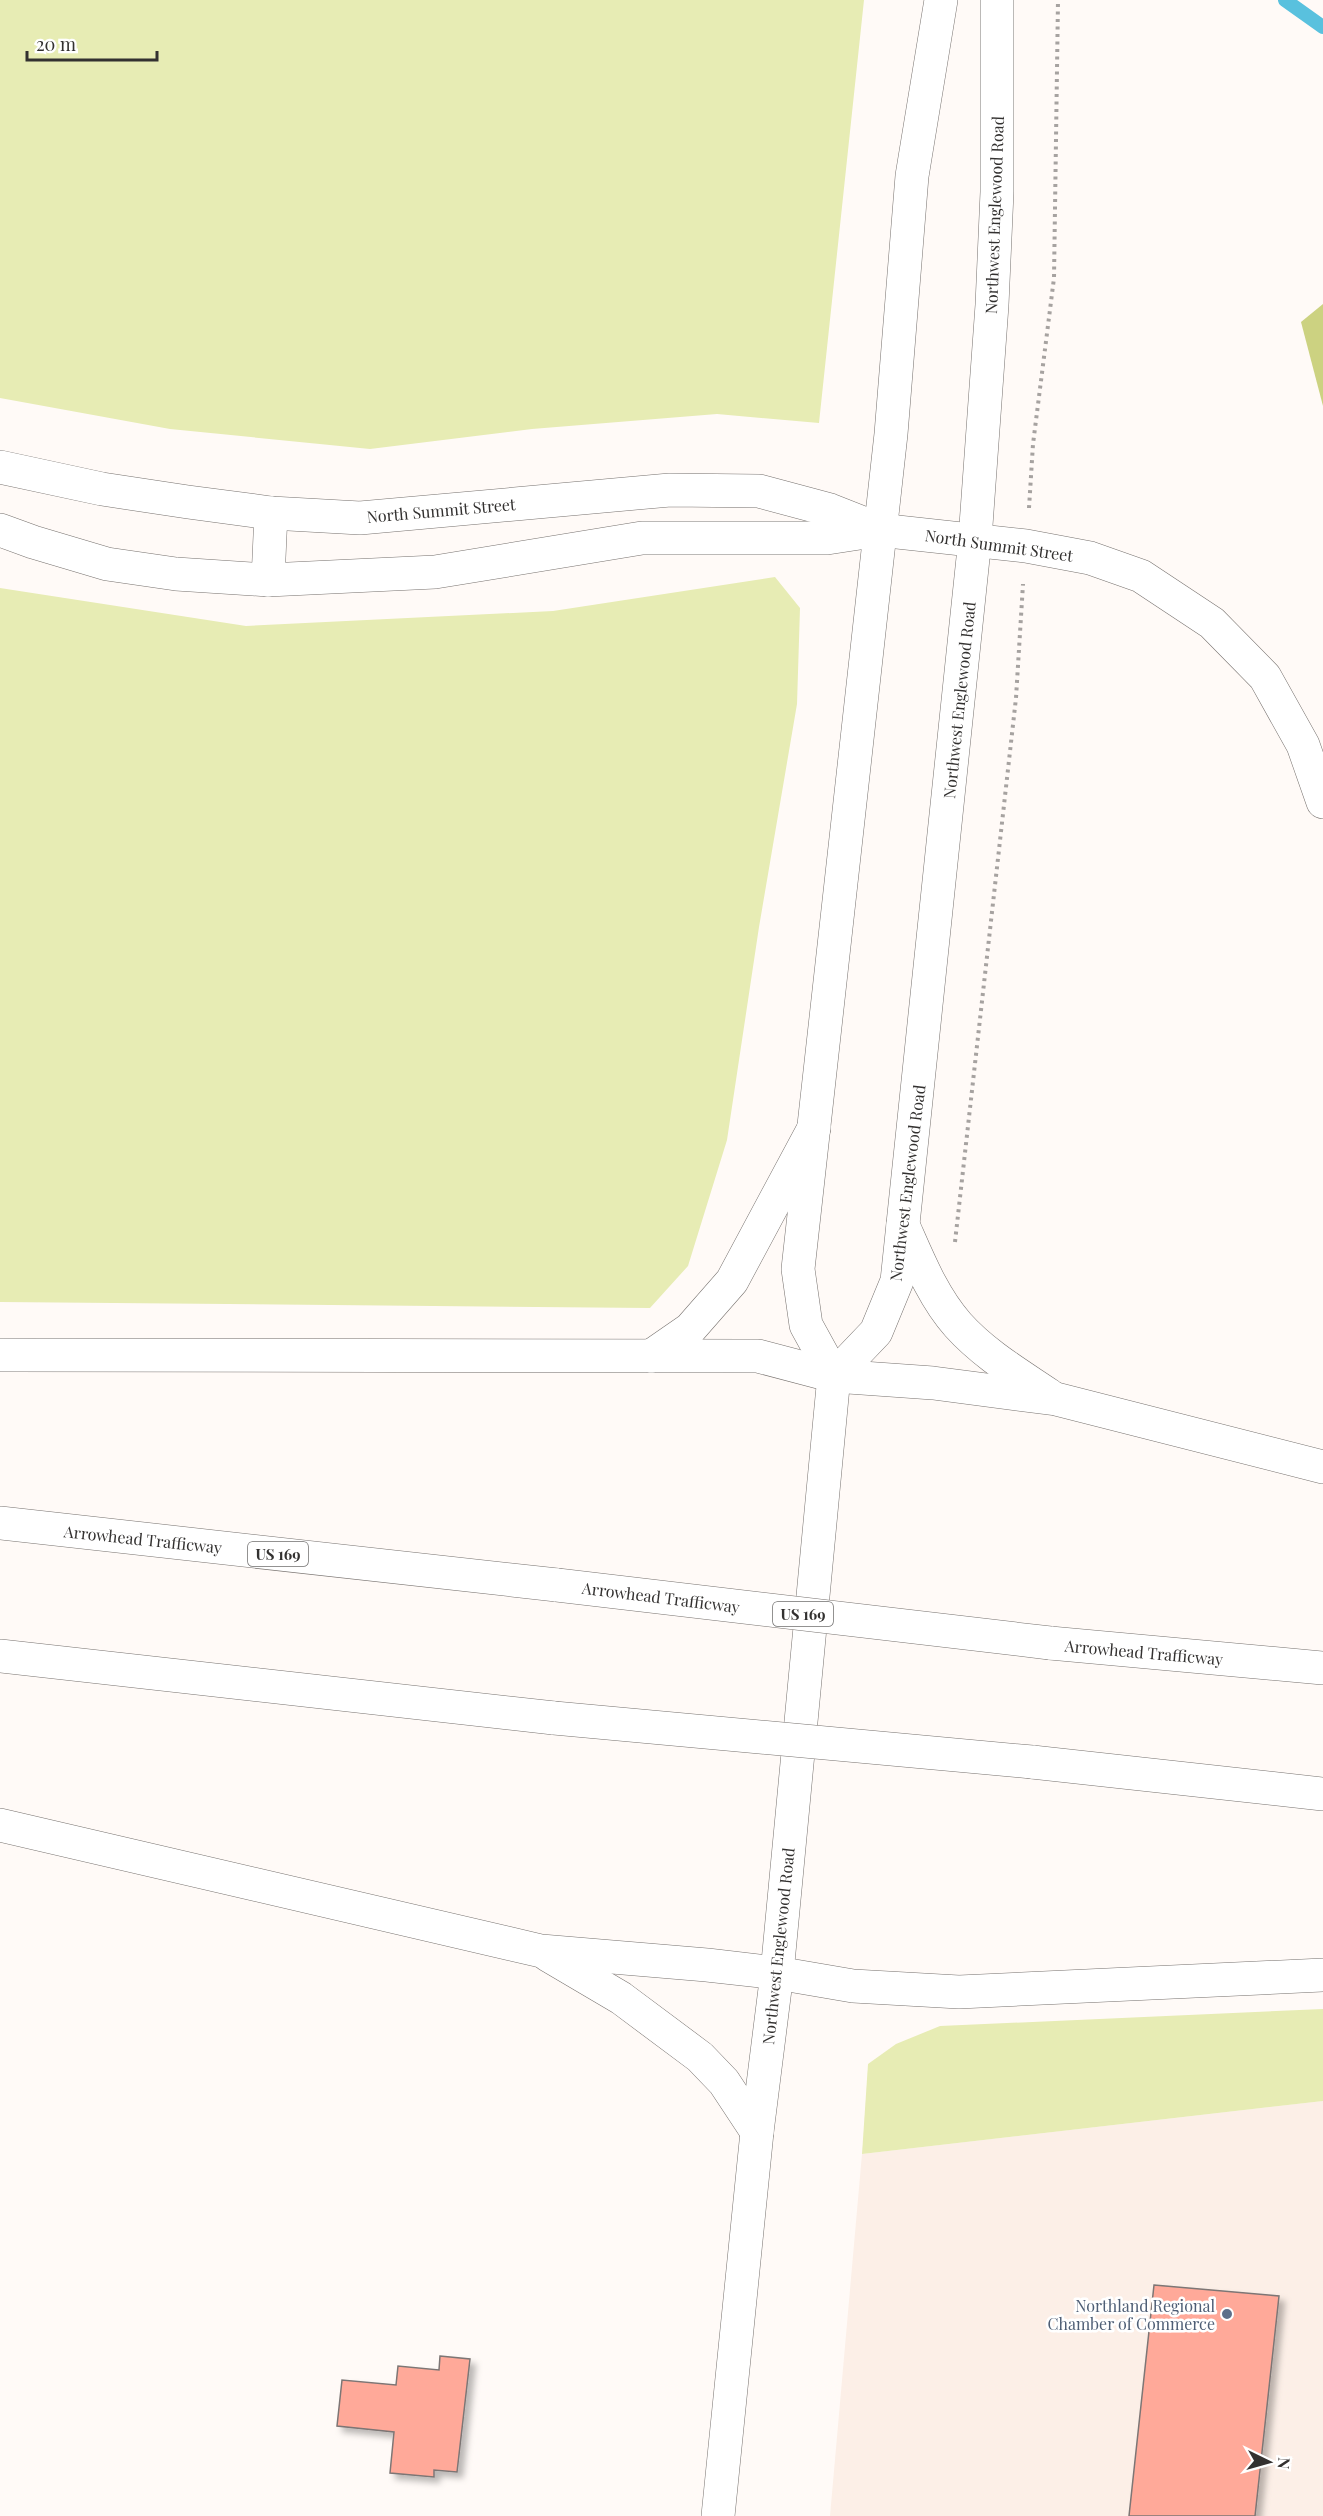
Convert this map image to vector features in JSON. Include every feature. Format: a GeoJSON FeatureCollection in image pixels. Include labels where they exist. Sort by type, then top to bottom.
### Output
{"type":"FeatureCollection","features":[{"type":"Feature","properties":{"kind":"main road"},"geometry":{"type":"LineString","coordinates":[[834,1376],[806,1325],[798,1269],[891,434],[912,176],[941,0]]}},
{"type":"Feature","properties":{"kind":"main road","name":"Northwest Englewood Road"},"geometry":{"type":"LineString","coordinates":[[718,2516],[757,2133],[777,1974],[834,1376],[876,1332],[897,1281],[975,539],[995,237],[998,0]]}},
{"type":"Feature","properties":{"kind":"main road","name":"North Summit Street"},"geometry":{"type":"LineString","coordinates":[[0,467],[102,489],[271,513],[360,518],[670,490],[759,491],[830,510],[879,530]]}},
{"type":"Feature","properties":{"kind":"main road"},"geometry":{"type":"LineString","coordinates":[[268,580],[271,513]]}},
{"type":"Feature","properties":{"kind":"main road","name":"North Summit Street"},"geometry":{"type":"LineString","coordinates":[[0,530],[107,564],[176,574],[268,580],[435,572],[642,538],[827,537],[879,530],[975,539],[1090,558],[1141,576],[1212,623],[1265,677],[1304,745],[1323,802]]}},
{"type":"Feature","properties":{"kind":"main road"},"geometry":{"type":"LineString","coordinates":[[651,1356],[690,1329],[732,1281],[814,1128]]}},
{"type":"Feature","properties":{"kind":"main road"},"geometry":{"type":"LineString","coordinates":[[903,1225],[929,1282],[958,1325],[998,1361],[1056,1399]]}},
{"type":"Feature","properties":{"kind":"main road"},"geometry":{"type":"LineString","coordinates":[[0,1355],[758,1356],[834,1376],[933,1383],[1056,1399],[1323,1467]]}},
{"type":"Feature","properties":{"kind":"main road","name":"Arrowhead Trafficway"},"geometry":{"type":"LineString","coordinates":[[0,1523],[1050,1643],[1323,1668]]}},
{"type":"Feature","properties":{"kind":"main road"},"geometry":{"type":"LineString","coordinates":[[0,1656],[554,1718],[1032,1762],[1323,1794]]}},
{"type":"Feature","properties":{"kind":"main road"},"geometry":{"type":"LineString","coordinates":[[0,1825],[541,1951],[777,1974],[852,1986],[959,1992],[1323,1975]]}},
{"type":"Feature","properties":{"kind":"main road"},"geometry":{"type":"LineString","coordinates":[[541,1951],[621,1998],[700,2057],[724,2082],[757,2133]]}},
{"type":"Feature","properties":{"kind":"path"},"geometry":{"type":"LineString","coordinates":[[1034,444],[1054,279],[1058,0]]}},
{"type":"Feature","properties":{"kind":"path"},"geometry":{"type":"LineString","coordinates":[[954,1252],[1015,710],[1018,657]]}},
{"type":"Feature","properties":{"kind":"shaded area"},"geometry":{"type":"Polygon","coordinates":[[[1323,2101],[1323,2516],[830,2516],[862,2154],[1323,2101]]]}},
{"type":"Feature","properties":{"kind":"green space"},"geometry":{"type":"Polygon","coordinates":[[[0,0],[864,0],[819,423],[717,414],[532,429],[370,449],[170,429],[0,398],[0,0]]]}},
{"type":"Feature","properties":{"kind":"green space"},"geometry":{"type":"Polygon","coordinates":[[[1323,304],[1323,406],[1301,322],[1323,304]]]}},
{"type":"Feature","properties":{"kind":"green space"},"geometry":{"type":"Polygon","coordinates":[[[775,577],[800,608],[797,704],[759,927],[727,1140],[688,1266],[650,1308],[0,1302],[0,588],[246,626],[553,611],[775,577]]]}},
{"type":"Feature","properties":{"kind":"green space"},"geometry":{"type":"Polygon","coordinates":[[[1323,2009],[1323,2101],[862,2154],[868,2064],[896,2044],[940,2026],[1323,2009]]]}},
{"type":"Feature","properties":{"kind":"building"},"geometry":{"type":"Polygon","coordinates":[[[1154,2285],[1279,2296],[1255,2516],[1129,2516],[1154,2285]]]}},
{"type":"Feature","properties":{"kind":"building"},"geometry":{"type":"Polygon","coordinates":[[[440,2356],[470,2359],[457,2472],[434,2470],[434,2477],[390,2473],[394,2432],[337,2426],[342,2380],[396,2385],[398,2366],[439,2370],[440,2356]]]}},
{"type":"Feature","properties":{"kind":"waterway"},"geometry":{"type":"LineString","coordinates":[[1285,0],[1323,27]]}},
{"type":"Feature","properties":{"kind":"place","name":"Northland Regional Chamber of Commerce"},"geometry":{"type":"Point","coordinates":[1227,2314]}}]}
